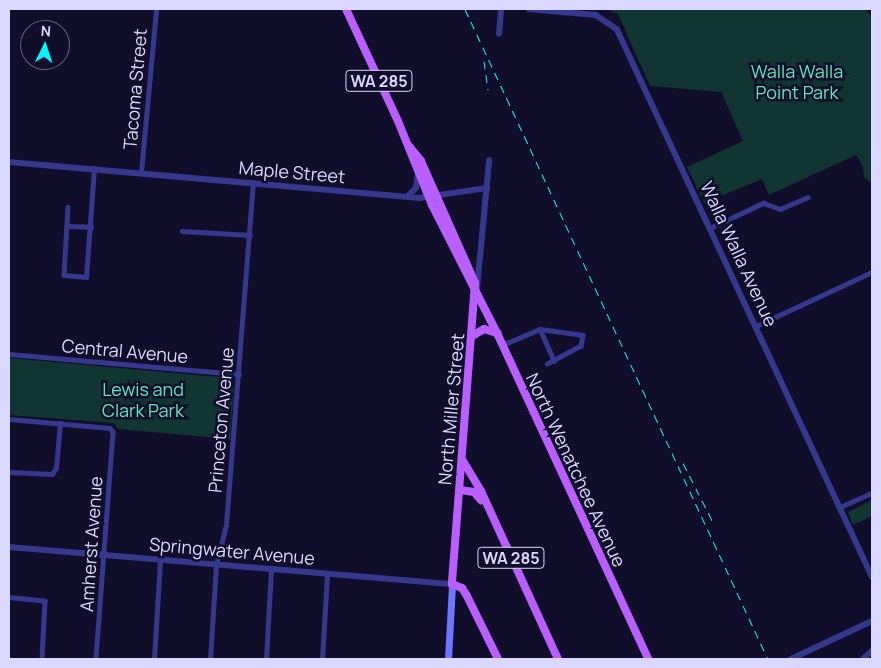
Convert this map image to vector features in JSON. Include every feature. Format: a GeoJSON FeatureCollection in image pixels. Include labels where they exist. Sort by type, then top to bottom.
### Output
{"type":"FeatureCollection","features":[{"type":"Feature","properties":{"kind":"main road","name":"North Wenatchee Avenue"},"geometry":{"type":"LineString","coordinates":[[346,9],[408,145],[418,172],[474,277],[476,293],[497,333],[648,659]]}},
{"type":"Feature","properties":{"kind":"main road","name":"North Wenatchee Avenue"},"geometry":{"type":"LineString","coordinates":[[408,145],[421,162],[433,197]]}},
{"type":"Feature","properties":{"kind":"main road","name":"North Miller Street"},"geometry":{"type":"LineString","coordinates":[[448,659],[452,584],[476,293]]}},
{"type":"Feature","properties":{"kind":"main road"},"geometry":{"type":"LineString","coordinates":[[472,336],[484,329],[497,333]]}},
{"type":"Feature","properties":{"kind":"main road","name":"WA 285"},"geometry":{"type":"LineString","coordinates":[[462,458],[488,506],[558,659]]}},
{"type":"Feature","properties":{"kind":"main road","name":"WA 285"},"geometry":{"type":"LineString","coordinates":[[460,490],[477,493],[488,506]]}},
{"type":"Feature","properties":{"kind":"main road","name":"WA 285"},"geometry":{"type":"LineString","coordinates":[[452,584],[462,588],[467,596],[498,659]]}},
{"type":"Feature","properties":{"kind":"street","name":"Tacoma Street"},"geometry":{"type":"LineString","coordinates":[[141,172],[156,9]]}},
{"type":"Feature","properties":{"kind":"street"},"geometry":{"type":"LineString","coordinates":[[499,34],[501,9]]}},
{"type":"Feature","properties":{"kind":"street","name":"Walla Walla Avenue"},"geometry":{"type":"LineString","coordinates":[[529,9],[596,15],[615,27],[872,576]]}},
{"type":"Feature","properties":{"kind":"street","name":"North Miller Street"},"geometry":{"type":"LineString","coordinates":[[476,293],[480,272],[489,161]]}},
{"type":"Feature","properties":{"kind":"street","name":"Maple Street"},"geometry":{"type":"LineString","coordinates":[[9,162],[141,172],[408,197],[433,197],[487,188]]}},
{"type":"Feature","properties":{"kind":"street"},"geometry":{"type":"LineString","coordinates":[[68,207],[64,275],[86,277],[94,168]]}},
{"type":"Feature","properties":{"kind":"street"},"geometry":{"type":"LineString","coordinates":[[408,197],[416,188],[418,172]]}},
{"type":"Feature","properties":{"kind":"street","name":"Princeton Avenue"},"geometry":{"type":"LineString","coordinates":[[210,659],[216,565],[226,524],[254,183]]}},
{"type":"Feature","properties":{"kind":"street"},"geometry":{"type":"LineString","coordinates":[[710,228],[762,203],[780,209],[808,197]]}},
{"type":"Feature","properties":{"kind":"street"},"geometry":{"type":"LineString","coordinates":[[68,226],[91,227]]}},
{"type":"Feature","properties":{"kind":"street"},"geometry":{"type":"LineString","coordinates":[[182,231],[250,235]]}},
{"type":"Feature","properties":{"kind":"street"},"geometry":{"type":"LineString","coordinates":[[756,326],[872,272]]}},
{"type":"Feature","properties":{"kind":"street"},"geometry":{"type":"LineString","coordinates":[[502,344],[540,329],[583,335],[581,346],[547,364]]}},
{"type":"Feature","properties":{"kind":"street"},"geometry":{"type":"LineString","coordinates":[[540,329],[554,361]]}},
{"type":"Feature","properties":{"kind":"street","name":"Central Avenue"},"geometry":{"type":"LineString","coordinates":[[9,354],[239,374]]}},
{"type":"Feature","properties":{"kind":"street"},"geometry":{"type":"LineString","coordinates":[[9,419],[60,423],[56,468],[52,474],[9,472]]}},
{"type":"Feature","properties":{"kind":"street","name":"Amherst Avenue"},"geometry":{"type":"LineString","coordinates":[[60,423],[110,428],[113,432],[96,659]]}},
{"type":"Feature","properties":{"kind":"street"},"geometry":{"type":"LineString","coordinates":[[840,507],[872,493]]}},
{"type":"Feature","properties":{"kind":"street","name":"Springwater Avenue"},"geometry":{"type":"LineString","coordinates":[[9,547],[452,584]]}},
{"type":"Feature","properties":{"kind":"street"},"geometry":{"type":"LineString","coordinates":[[154,659],[160,560]]}},
{"type":"Feature","properties":{"kind":"street"},"geometry":{"type":"LineString","coordinates":[[266,659],[271,570]]}},
{"type":"Feature","properties":{"kind":"street"},"geometry":{"type":"LineString","coordinates":[[322,659],[327,575]]}},
{"type":"Feature","properties":{"kind":"street"},"geometry":{"type":"LineString","coordinates":[[9,597],[45,601],[42,659]]}},
{"type":"Feature","properties":{"kind":"street"},"geometry":{"type":"LineString","coordinates":[[794,659],[872,621]]}},
{"type":"Feature","properties":{"kind":"street"},"geometry":{"type":"LineString","coordinates":[[863,659],[872,651]]}},
{"type":"Feature","properties":{"kind":"green space","name":"Walla Walla Point Park"},"geometry":{"type":"Polygon","coordinates":[[[865,9],[872,17],[872,184],[864,177],[863,167],[856,155],[769,195],[762,179],[704,203],[687,167],[743,141],[721,92],[650,86],[618,14],[608,10],[865,9]]]}},
{"type":"Feature","properties":{"kind":"green space","name":"Lewis and Clark Park"},"geometry":{"type":"Polygon","coordinates":[[[9,358],[230,378],[234,387],[230,439],[118,429],[114,423],[9,415],[9,358]]]}},
{"type":"Feature","properties":{"kind":"green space"},"geometry":{"type":"Polygon","coordinates":[[[872,500],[872,516],[853,525],[848,512],[872,500]]]}},
{"type":"Feature","properties":{"kind":"railway"},"geometry":{"type":"LineString","coordinates":[[465,9],[768,659]]}},
{"type":"Feature","properties":{"kind":"railway"},"geometry":{"type":"LineString","coordinates":[[484,61],[488,90]]}},
{"type":"Feature","properties":{"kind":"railway"},"geometry":{"type":"LineString","coordinates":[[683,463],[714,524]]}}]}
